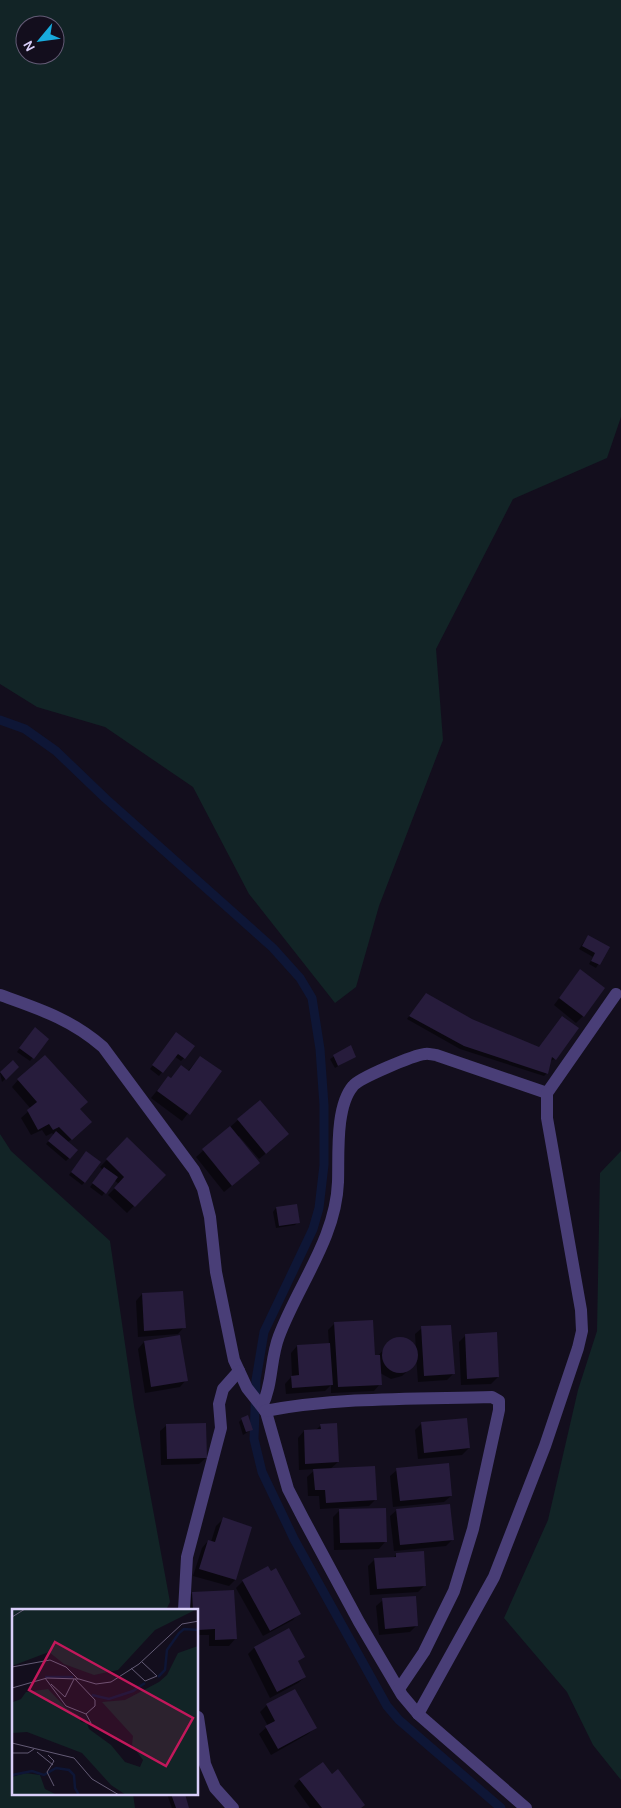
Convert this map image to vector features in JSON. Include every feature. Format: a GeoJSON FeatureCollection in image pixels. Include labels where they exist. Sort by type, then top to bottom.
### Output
{"type":"FeatureCollection","features":[{"type":"Feature","properties":{"kind":"street"},"geometry":{"type":"LineString","coordinates":[[0,994],[66,1020],[97,1042],[194,1170],[203,1189],[210,1216],[216,1272],[234,1360],[247,1388],[264,1408],[288,1489],[359,1622],[399,1689],[418,1714],[526,1808]]}},
{"type":"Feature","properties":{"kind":"street"},"geometry":{"type":"LineString","coordinates":[[418,1714],[494,1577],[545,1446],[578,1348],[582,1330],[581,1310],[547,1118],[547,1093],[616,994]]}},
{"type":"Feature","properties":{"kind":"street"},"geometry":{"type":"LineString","coordinates":[[264,1408],[269,1386],[272,1354],[325,1237],[336,1208],[341,1121],[346,1097],[353,1085],[365,1077],[424,1054],[436,1055],[547,1093]]}},
{"type":"Feature","properties":{"kind":"street"},"geometry":{"type":"LineString","coordinates":[[184,1609],[187,1557],[222,1428],[218,1404],[223,1389],[239,1371]]}},
{"type":"Feature","properties":{"kind":"street"},"geometry":{"type":"LineString","coordinates":[[264,1408],[492,1397],[499,1401],[499,1410],[473,1529],[454,1591],[424,1652],[399,1689]]}},
{"type":"Feature","properties":{"kind":"street"},"geometry":{"type":"LineString","coordinates":[[199,1724],[205,1764],[215,1788],[234,1808]]}},
{"type":"Feature","properties":{"kind":"shaded area"},"geometry":{"type":"Polygon","coordinates":[[[0,0],[621,0],[621,417],[607,458],[513,499],[436,649],[443,740],[379,906],[356,987],[335,1003],[249,894],[193,787],[105,727],[37,707],[0,684],[0,0]]]}},
{"type":"Feature","properties":{"kind":"shaded area"},"geometry":{"type":"Polygon","coordinates":[[[0,1134],[11,1151],[110,1241],[134,1406],[170,1602],[166,1609],[12,1609],[12,1796],[133,1796],[135,1808],[0,1808],[0,1134]]]}},
{"type":"Feature","properties":{"kind":"shaded area"},"geometry":{"type":"Polygon","coordinates":[[[621,1151],[621,1780],[593,1745],[567,1692],[504,1618],[548,1520],[578,1390],[597,1331],[600,1173],[621,1151]]]}},
{"type":"Feature","properties":{"kind":"building"},"geometry":{"type":"Polygon","coordinates":[[[588,935],[610,947],[600,965],[591,961],[595,953],[582,946],[588,935]]]}},
{"type":"Feature","properties":{"kind":"building"},"geometry":{"type":"Polygon","coordinates":[[[580,969],[605,988],[584,1017],[559,998],[580,969]]]}},
{"type":"Feature","properties":{"kind":"building"},"geometry":{"type":"Polygon","coordinates":[[[426,993],[472,1019],[539,1047],[562,1016],[579,1028],[556,1060],[552,1057],[548,1074],[464,1046],[409,1016],[426,993]]]}},
{"type":"Feature","properties":{"kind":"building"},"geometry":{"type":"Polygon","coordinates":[[[35,1027],[49,1039],[34,1059],[19,1048],[35,1027]]]}},
{"type":"Feature","properties":{"kind":"building"},"geometry":{"type":"Polygon","coordinates":[[[176,1032],[195,1046],[185,1059],[178,1054],[163,1073],[152,1065],[176,1032]]]}},
{"type":"Feature","properties":{"kind":"building"},"geometry":{"type":"Polygon","coordinates":[[[351,1045],[356,1057],[338,1066],[333,1055],[351,1045]]]}},
{"type":"Feature","properties":{"kind":"building"},"geometry":{"type":"Polygon","coordinates":[[[45,1055],[88,1102],[80,1109],[92,1122],[72,1140],[59,1127],[53,1130],[49,1124],[38,1130],[27,1110],[37,1102],[17,1079],[45,1055]]]}},
{"type":"Feature","properties":{"kind":"building"},"geometry":{"type":"Polygon","coordinates":[[[200,1056],[222,1071],[190,1115],[157,1091],[168,1076],[171,1078],[181,1065],[189,1071],[200,1056]]]}},
{"type":"Feature","properties":{"kind":"building"},"geometry":{"type":"Polygon","coordinates":[[[13,1060],[19,1067],[6,1080],[0,1072],[13,1060]]]}},
{"type":"Feature","properties":{"kind":"building"},"geometry":{"type":"Polygon","coordinates":[[[260,1100],[289,1134],[266,1154],[237,1119],[260,1100]]]}},
{"type":"Feature","properties":{"kind":"building"},"geometry":{"type":"Polygon","coordinates":[[[230,1126],[260,1163],[232,1186],[202,1149],[230,1126]]]}},
{"type":"Feature","properties":{"kind":"building"},"geometry":{"type":"Polygon","coordinates":[[[56,1131],[78,1150],[70,1159],[48,1141],[56,1131]]]}},
{"type":"Feature","properties":{"kind":"building"},"geometry":{"type":"Polygon","coordinates":[[[127,1137],[166,1175],[135,1207],[114,1188],[124,1177],[106,1159],[127,1137]]]}},
{"type":"Feature","properties":{"kind":"building"},"geometry":{"type":"Polygon","coordinates":[[[86,1151],[101,1162],[85,1183],[71,1172],[86,1151]]]}},
{"type":"Feature","properties":{"kind":"building"},"geometry":{"type":"Polygon","coordinates":[[[104,1167],[118,1177],[106,1194],[92,1183],[104,1167]]]}},
{"type":"Feature","properties":{"kind":"building"},"geometry":{"type":"Polygon","coordinates":[[[297,1204],[300,1223],[279,1226],[276,1207],[297,1204]]]}},
{"type":"Feature","properties":{"kind":"building"},"geometry":{"type":"Polygon","coordinates":[[[183,1291],[186,1328],[144,1331],[142,1293],[183,1291]]]}},
{"type":"Feature","properties":{"kind":"building"},"geometry":{"type":"Polygon","coordinates":[[[373,1320],[375,1355],[380,1355],[382,1385],[338,1387],[334,1322],[373,1320]]]}},
{"type":"Feature","properties":{"kind":"building"},"geometry":{"type":"Polygon","coordinates":[[[451,1325],[455,1374],[424,1376],[421,1326],[451,1325]]]}},
{"type":"Feature","properties":{"kind":"building"},"geometry":{"type":"Polygon","coordinates":[[[497,1332],[499,1377],[467,1379],[465,1334],[497,1332]]]}},
{"type":"Feature","properties":{"kind":"building"},"geometry":{"type":"Polygon","coordinates":[[[180,1335],[188,1381],[151,1387],[144,1341],[180,1335]]]}},
{"type":"Feature","properties":{"kind":"building"},"geometry":{"type":"Polygon","coordinates":[[[400,1337],[412,1343],[418,1355],[412,1367],[400,1373],[388,1367],[382,1355],[388,1343],[400,1337]]]}},
{"type":"Feature","properties":{"kind":"building"},"geometry":{"type":"Polygon","coordinates":[[[330,1343],[333,1385],[292,1388],[291,1376],[299,1375],[297,1345],[330,1343]]]}},
{"type":"Feature","properties":{"kind":"building"},"geometry":{"type":"Polygon","coordinates":[[[248,1415],[253,1430],[246,1432],[241,1418],[248,1415]]]}},
{"type":"Feature","properties":{"kind":"building"},"geometry":{"type":"Polygon","coordinates":[[[467,1418],[470,1448],[424,1453],[421,1422],[467,1418]]]}},
{"type":"Feature","properties":{"kind":"building"},"geometry":{"type":"Polygon","coordinates":[[[206,1423],[207,1458],[167,1459],[166,1424],[206,1423]]]}},
{"type":"Feature","properties":{"kind":"building"},"geometry":{"type":"Polygon","coordinates":[[[337,1423],[339,1462],[305,1464],[304,1430],[321,1429],[320,1424],[337,1423]]]}},
{"type":"Feature","properties":{"kind":"building"},"geometry":{"type":"Polygon","coordinates":[[[449,1463],[452,1496],[400,1501],[396,1468],[449,1463]]]}},
{"type":"Feature","properties":{"kind":"building"},"geometry":{"type":"Polygon","coordinates":[[[375,1466],[377,1500],[326,1503],[325,1490],[315,1490],[313,1469],[375,1466]]]}},
{"type":"Feature","properties":{"kind":"building"},"geometry":{"type":"Polygon","coordinates":[[[450,1504],[454,1540],[400,1545],[396,1509],[450,1504]]]}},
{"type":"Feature","properties":{"kind":"building"},"geometry":{"type":"Polygon","coordinates":[[[386,1508],[387,1542],[340,1543],[339,1509],[386,1508]]]}},
{"type":"Feature","properties":{"kind":"building"},"geometry":{"type":"Polygon","coordinates":[[[223,1517],[252,1527],[236,1580],[199,1569],[208,1540],[215,1542],[223,1517]]]}},
{"type":"Feature","properties":{"kind":"building"},"geometry":{"type":"Polygon","coordinates":[[[424,1551],[426,1586],[377,1589],[374,1558],[396,1557],[396,1553],[424,1551]]]}},
{"type":"Feature","properties":{"kind":"building"},"geometry":{"type":"Polygon","coordinates":[[[268,1566],[271,1571],[276,1568],[301,1614],[270,1631],[242,1580],[268,1566]]]}},
{"type":"Feature","properties":{"kind":"building"},"geometry":{"type":"Polygon","coordinates":[[[234,1590],[237,1639],[215,1640],[215,1629],[199,1630],[199,1609],[193,1609],[192,1592],[234,1590]]]}},
{"type":"Feature","properties":{"kind":"building"},"geometry":{"type":"Polygon","coordinates":[[[416,1596],[418,1626],[385,1629],[382,1598],[416,1596]]]}},
{"type":"Feature","properties":{"kind":"building"},"geometry":{"type":"Polygon","coordinates":[[[289,1628],[305,1657],[298,1661],[306,1677],[277,1692],[254,1647],[289,1628]]]}},
{"type":"Feature","properties":{"kind":"building"},"geometry":{"type":"Polygon","coordinates":[[[295,1689],[317,1728],[278,1749],[265,1726],[275,1721],[266,1704],[295,1689]]]}},
{"type":"Feature","properties":{"kind":"building"},"geometry":{"type":"Polygon","coordinates":[[[323,1762],[332,1774],[338,1769],[365,1805],[361,1808],[322,1808],[299,1779],[323,1762]]]}},
{"type":"Feature","properties":{"kind":"building"},"geometry":{"type":"Polygon","coordinates":[[[172,1796],[186,1796],[189,1808],[176,1808],[172,1796]]]}},
{"type":"Feature","properties":{"kind":"waterway"},"geometry":{"type":"LineString","coordinates":[[0,720],[25,729],[56,751],[105,798],[273,948],[300,978],[312,998],[320,1049],[324,1105],[324,1165],[319,1208],[313,1229],[264,1332],[256,1380],[254,1439],[262,1472],[294,1539],[387,1706],[399,1720],[501,1808]]}}]}
